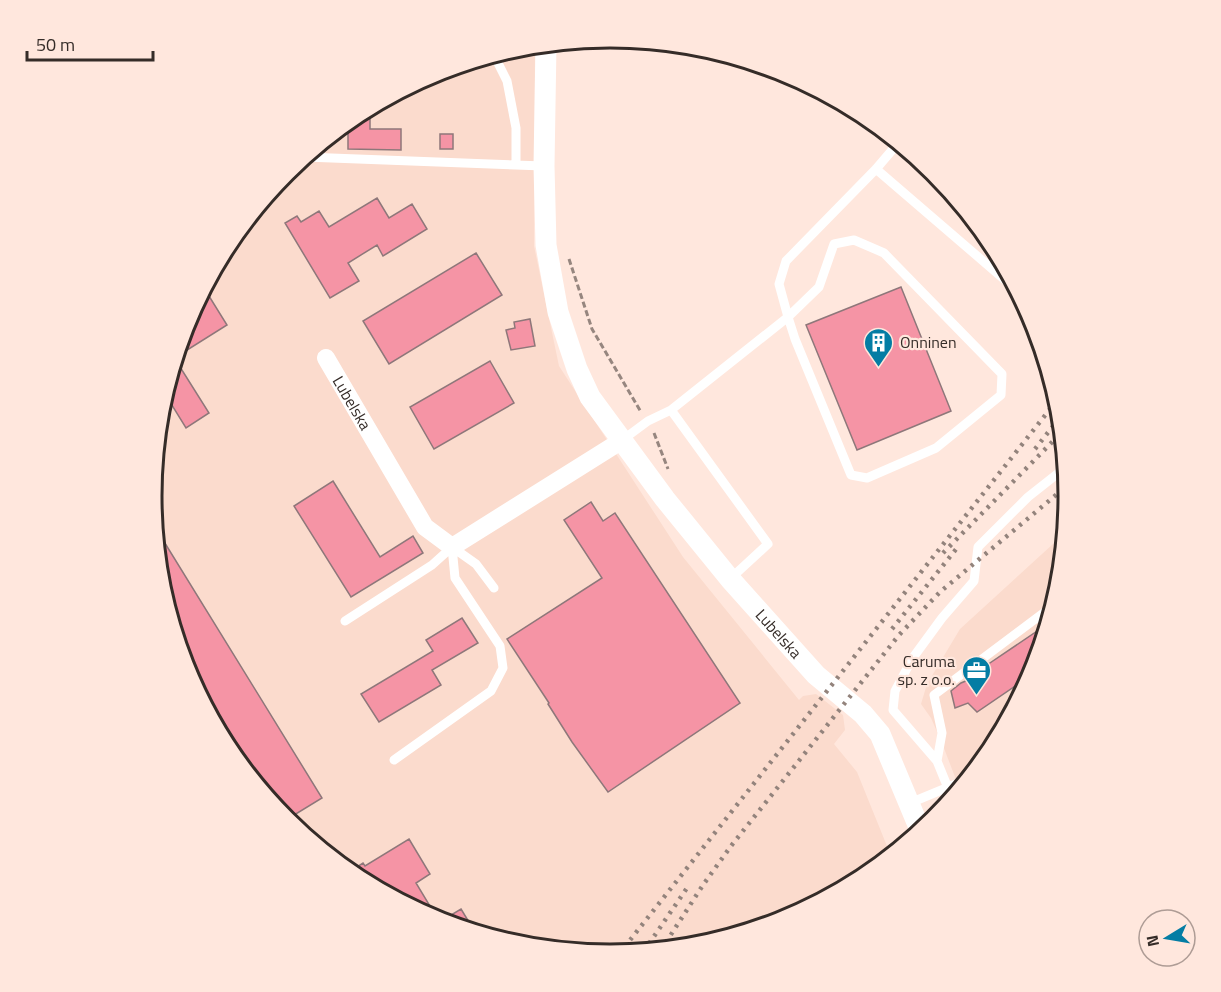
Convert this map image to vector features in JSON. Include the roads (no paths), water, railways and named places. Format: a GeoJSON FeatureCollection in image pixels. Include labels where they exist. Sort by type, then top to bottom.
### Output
{"type":"FeatureCollection","features":[{"type":"Feature","properties":{"kind":"street","name":"Lubelska"},"geometry":{"type":"LineString","coordinates":[[546,53],[544,166],[546,245],[558,312],[577,369],[590,397],[621,441],[730,579],[816,675],[863,714],[880,734],[917,822]]}},
{"type":"Feature","properties":{"kind":"street","name":"Lubelska"},"geometry":{"type":"LineString","coordinates":[[326,358],[425,527],[452,547]]}},
{"type":"Feature","properties":{"kind":"street"},"geometry":{"type":"LineString","coordinates":[[452,547],[621,441]]}},
{"type":"Feature","properties":{"kind":"lane"},"geometry":{"type":"LineString","coordinates":[[498,62],[507,81],[516,128],[516,164]]}},
{"type":"Feature","properties":{"kind":"lane"},"geometry":{"type":"LineString","coordinates":[[621,441],[648,421],[671,410],[788,317],[819,287],[834,244],[854,240],[884,253],[1002,374],[1001,395],[936,448],[867,478],[852,475],[795,339],[788,317],[779,284],[786,261],[893,149]]}},
{"type":"Feature","properties":{"kind":"lane"},"geometry":{"type":"LineString","coordinates":[[317,157],[544,166]]}},
{"type":"Feature","properties":{"kind":"lane"},"geometry":{"type":"LineString","coordinates":[[876,169],[1000,276]]}},
{"type":"Feature","properties":{"kind":"lane"},"geometry":{"type":"LineString","coordinates":[[671,410],[768,544],[730,579]]}},
{"type":"Feature","properties":{"kind":"lane"},"geometry":{"type":"LineString","coordinates":[[910,803],[948,788],[938,761],[893,710],[895,691],[912,659],[942,618],[974,581],[978,547],[1028,497],[1058,473]]}},
{"type":"Feature","properties":{"kind":"lane"},"geometry":{"type":"LineString","coordinates":[[452,547],[476,564],[494,588]]}},
{"type":"Feature","properties":{"kind":"lane"},"geometry":{"type":"LineString","coordinates":[[345,621],[432,565],[452,547]]}},
{"type":"Feature","properties":{"kind":"lane"},"geometry":{"type":"LineString","coordinates":[[394,760],[491,691],[503,668],[500,646],[455,578],[452,547]]}},
{"type":"Feature","properties":{"kind":"lane"},"geometry":{"type":"LineString","coordinates":[[938,761],[942,734],[934,695],[1043,614]]}},
{"type":"Feature","properties":{"kind":"railway"},"geometry":{"type":"LineString","coordinates":[[627,943],[1050,409]]}},
{"type":"Feature","properties":{"kind":"railway"},"geometry":{"type":"LineString","coordinates":[[1035,449],[1053,426]]}},
{"type":"Feature","properties":{"kind":"railway"},"geometry":{"type":"LineString","coordinates":[[943,553],[1055,439]]}},
{"type":"Feature","properties":{"kind":"railway"},"geometry":{"type":"LineString","coordinates":[[667,940],[731,846],[899,635],[940,592],[1058,493]]}},
{"type":"Feature","properties":{"kind":"railway"},"geometry":{"type":"LineString","coordinates":[[892,629],[957,548]]}},
{"type":"Feature","properties":{"kind":"railway"},"geometry":{"type":"LineString","coordinates":[[650,942],[687,888]]}},
{"type":"Feature","properties":{"kind":"place","name":"Onninen"},"geometry":{"type":"Point","coordinates":[879,368]}},
{"type":"Feature","properties":{"kind":"place","name":"Caruma sp. z o.o."},"geometry":{"type":"Point","coordinates":[976,696]}}]}
